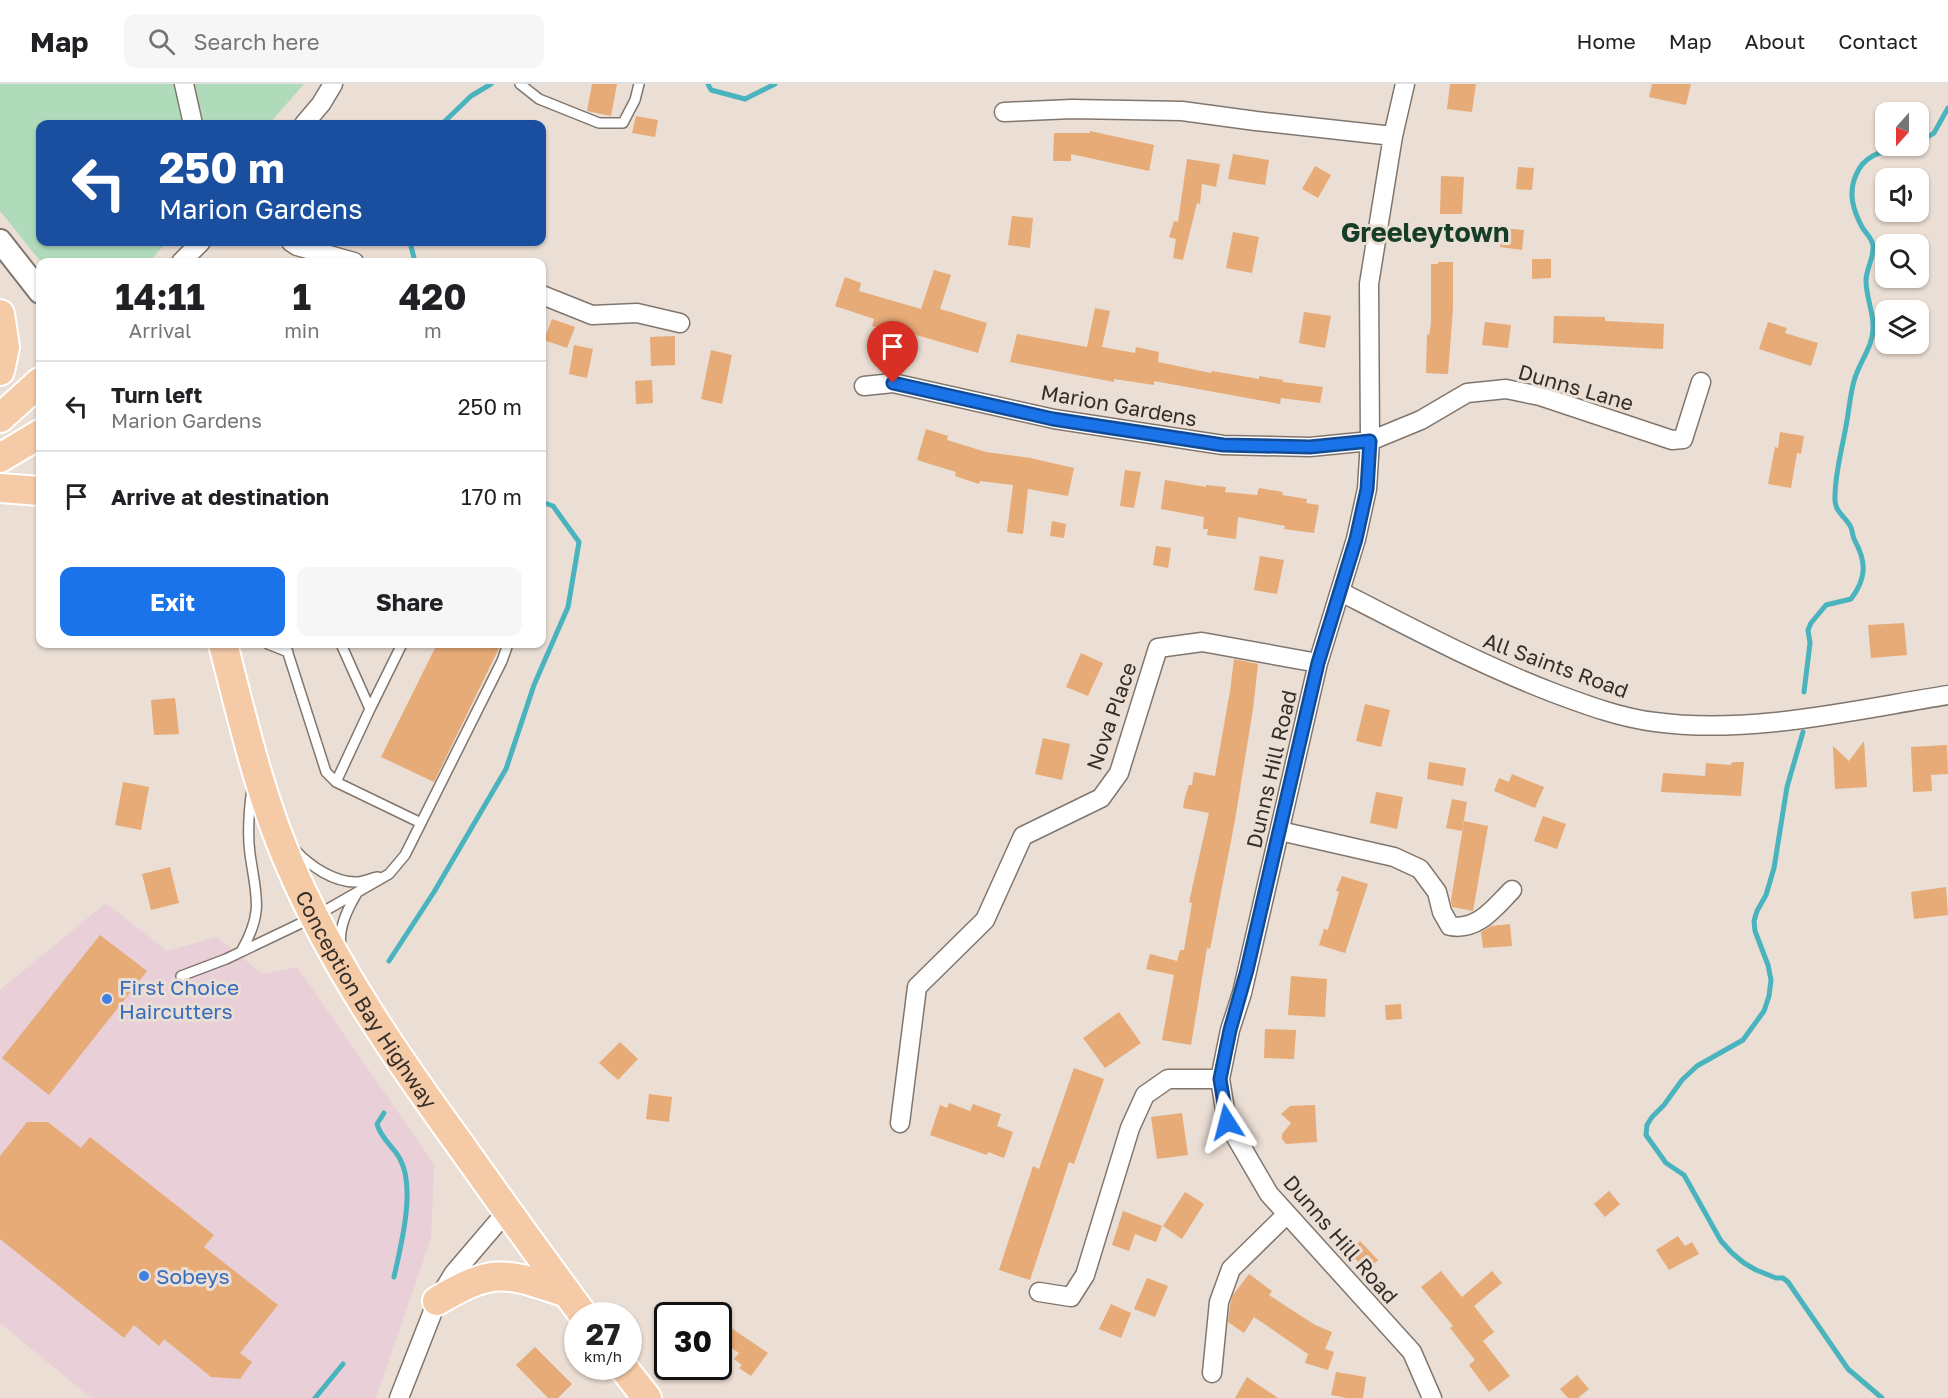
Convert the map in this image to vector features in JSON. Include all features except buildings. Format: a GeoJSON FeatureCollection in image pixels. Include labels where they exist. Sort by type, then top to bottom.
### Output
{"type":"FeatureCollection","features":[{"type":"Feature","properties":{"kind":"main road"},"geometry":{"type":"LineString","coordinates":[[0,314],[4,347],[0,371]]}},
{"type":"Feature","properties":{"kind":"main road"},"geometry":{"type":"LineString","coordinates":[[0,418],[36,386]]}},
{"type":"Feature","properties":{"kind":"main road"},"geometry":{"type":"LineString","coordinates":[[0,458],[36,436]]}},
{"type":"Feature","properties":{"kind":"main road"},"geometry":{"type":"LineString","coordinates":[[0,488],[36,491]]}},
{"type":"Feature","properties":{"kind":"main road","name":"Conception Bay Highway"},"geometry":{"type":"LineString","coordinates":[[222,650],[275,827],[289,864],[314,917],[346,974],[419,1089],[574,1302]]}},
{"type":"Feature","properties":{"kind":"main road"},"geometry":{"type":"LineString","coordinates":[[437,1301],[462,1285],[491,1275],[523,1278],[567,1293]]}},
{"type":"Feature","properties":{"kind":"main road"},"geometry":{"type":"LineString","coordinates":[[633,1380],[647,1398]]}},
{"type":"Feature","properties":{"kind":"street"},"geometry":{"type":"LineString","coordinates":[[183,84],[192,120]]}},
{"type":"Feature","properties":{"kind":"street"},"geometry":{"type":"LineString","coordinates":[[307,120],[321,104],[333,84]]}},
{"type":"Feature","properties":{"kind":"street","name":"Dunns Hill Road"},"geometry":{"type":"LineString","coordinates":[[1405,84],[1393,136],[1369,284],[1370,441],[1367,489],[1341,592],[1318,663],[1220,1079],[1227,1122],[1269,1194],[1412,1352],[1432,1398]]}},
{"type":"Feature","properties":{"kind":"street"},"geometry":{"type":"LineString","coordinates":[[1004,112],[1072,109],[1182,111],[1393,136]]}},
{"type":"Feature","properties":{"kind":"street"},"geometry":{"type":"LineString","coordinates":[[0,242],[36,287]]}},
{"type":"Feature","properties":{"kind":"street"},"geometry":{"type":"LineString","coordinates":[[185,258],[197,246]]}},
{"type":"Feature","properties":{"kind":"street"},"geometry":{"type":"LineString","coordinates":[[293,250],[334,258]]}},
{"type":"Feature","properties":{"kind":"street"},"geometry":{"type":"LineString","coordinates":[[546,297],[592,315],[637,313],[680,323]]}},
{"type":"Feature","properties":{"kind":"street","name":"Dunns Lane"},"geometry":{"type":"LineString","coordinates":[[1370,441],[1421,420],[1467,393],[1506,389],[1540,396],[1672,440],[1683,439],[1701,382]]}},
{"type":"Feature","properties":{"kind":"street","name":"Marion Gardens"},"geometry":{"type":"LineString","coordinates":[[864,386],[893,383],[1053,419],[1223,445],[1310,447],[1370,441]]}},
{"type":"Feature","properties":{"kind":"street","name":"All Saints Road"},"geometry":{"type":"LineString","coordinates":[[1341,592],[1509,676],[1579,702],[1653,722],[1696,725],[1748,724],[1948,695]]}},
{"type":"Feature","properties":{"kind":"street","name":"Nova Place"},"geometry":{"type":"LineString","coordinates":[[900,1123],[917,987],[985,920],[1023,836],[1101,798],[1119,773],[1158,648],[1202,642],[1318,663]]}},
{"type":"Feature","properties":{"kind":"street"},"geometry":{"type":"LineString","coordinates":[[1280,831],[1394,857],[1420,869],[1437,892],[1442,912],[1450,926],[1461,928],[1479,922],[1512,890]]}},
{"type":"Feature","properties":{"kind":"street"},"geometry":{"type":"LineString","coordinates":[[1039,1292],[1071,1297],[1085,1275],[1130,1128],[1145,1095],[1168,1079],[1220,1079]]}},
{"type":"Feature","properties":{"kind":"street"},"geometry":{"type":"LineString","coordinates":[[399,1398],[437,1301],[454,1273],[507,1212]]}},
{"type":"Feature","properties":{"kind":"street"},"geometry":{"type":"LineString","coordinates":[[1212,1373],[1219,1302],[1232,1269],[1287,1214]]}},
{"type":"Feature","properties":{"kind":"lane"},"geometry":{"type":"LineString","coordinates":[[520,84],[539,99],[599,123],[623,123],[635,100],[639,84]]}},
{"type":"Feature","properties":{"kind":"lane"},"geometry":{"type":"LineString","coordinates":[[286,648],[326,772],[336,783],[421,823]]}},
{"type":"Feature","properties":{"kind":"lane"},"geometry":{"type":"LineString","coordinates":[[343,648],[370,709]]}},
{"type":"Feature","properties":{"kind":"lane"},"geometry":{"type":"LineString","coordinates":[[336,783],[400,648]]}},
{"type":"Feature","properties":{"kind":"lane"},"geometry":{"type":"LineString","coordinates":[[181,976],[208,967],[314,917],[389,874],[405,855],[507,648]]}},
{"type":"Feature","properties":{"kind":"lane"},"geometry":{"type":"LineString","coordinates":[[242,951],[252,933],[258,898],[250,854],[248,819],[255,762]]}},
{"type":"Feature","properties":{"kind":"lane"},"geometry":{"type":"LineString","coordinates":[[275,827],[300,855],[322,872],[340,879],[358,882],[389,874]]}},
{"type":"Feature","properties":{"kind":"lane"},"geometry":{"type":"LineString","coordinates":[[346,974],[340,941],[345,916],[357,893]]}},
{"type":"Feature","properties":{"kind":"shaded area"},"geometry":{"type":"Polygon","coordinates":[[[106,903],[167,951],[217,937],[262,974],[297,967],[434,1164],[431,1238],[376,1398],[91,1398],[0,1323],[0,990],[106,903]]]}},
{"type":"Feature","properties":{"kind":"green space"},"geometry":{"type":"Polygon","coordinates":[[[0,84],[304,84],[272,120],[36,120],[36,246],[163,246],[153,258],[38,258],[0,211],[0,84]]]}},
{"type":"Feature","properties":{"kind":"waterway"},"geometry":{"type":"LineString","coordinates":[[446,120],[471,96],[491,84]]}},
{"type":"Feature","properties":{"kind":"waterway"},"geometry":{"type":"LineString","coordinates":[[708,84],[711,90],[745,99],[775,84]]}},
{"type":"Feature","properties":{"kind":"waterway"},"geometry":{"type":"LineString","coordinates":[[1929,136],[1934,133],[1948,108]]}},
{"type":"Feature","properties":{"kind":"waterway"},"geometry":{"type":"LineString","coordinates":[[1804,692],[1810,643],[1808,630],[1811,623],[1826,605],[1851,599],[1860,585],[1863,571],[1862,557],[1851,528],[1837,509],[1835,488],[1853,386],[1873,333],[1866,281],[1873,246],[1856,214],[1852,188],[1860,167],[1875,155]]}},
{"type":"Feature","properties":{"kind":"waterway"},"geometry":{"type":"LineString","coordinates":[[411,246],[414,258]]}},
{"type":"Feature","properties":{"kind":"waterway"},"geometry":{"type":"LineString","coordinates":[[389,961],[434,892],[506,769],[534,685],[568,607],[579,542],[553,506],[546,503]]}},
{"type":"Feature","properties":{"kind":"waterway"},"geometry":{"type":"LineString","coordinates":[[1803,732],[1787,787],[1774,868],[1766,895],[1754,921],[1755,931],[1768,965],[1771,980],[1764,1011],[1743,1040],[1697,1066],[1682,1080],[1652,1117],[1647,1125],[1646,1135],[1666,1163],[1684,1175],[1721,1241],[1744,1263],[1788,1282],[1848,1369],[1882,1398]]}},
{"type":"Feature","properties":{"kind":"waterway"},"geometry":{"type":"LineString","coordinates":[[384,1113],[377,1124],[381,1134],[400,1159],[407,1185],[406,1217],[394,1277]]}},
{"type":"Feature","properties":{"kind":"waterway"},"geometry":{"type":"LineString","coordinates":[[315,1398],[343,1364]]}},
{"type":"Feature","properties":{"kind":"place","name":"First Choice Haircutters"},"geometry":{"type":"Point","coordinates":[107,999]}},
{"type":"Feature","properties":{"kind":"place","name":"Sobeys"},"geometry":{"type":"Point","coordinates":[144,1276]}},
{"type":"Feature","properties":{"kind":"district","name":"Greeleytown"},"geometry":{"type":"Point","coordinates":[1425,232]}},
{"type":"Feature","properties":{"kind":"route"},"geometry":{"type":"LineString","coordinates":[[893,383],[977,400],[1053,419],[1223,445],[1310,447],[1370,441],[1367,489],[1356,539],[1318,663],[1242,993],[1230,1030],[1220,1079],[1227,1122]]}}]}
